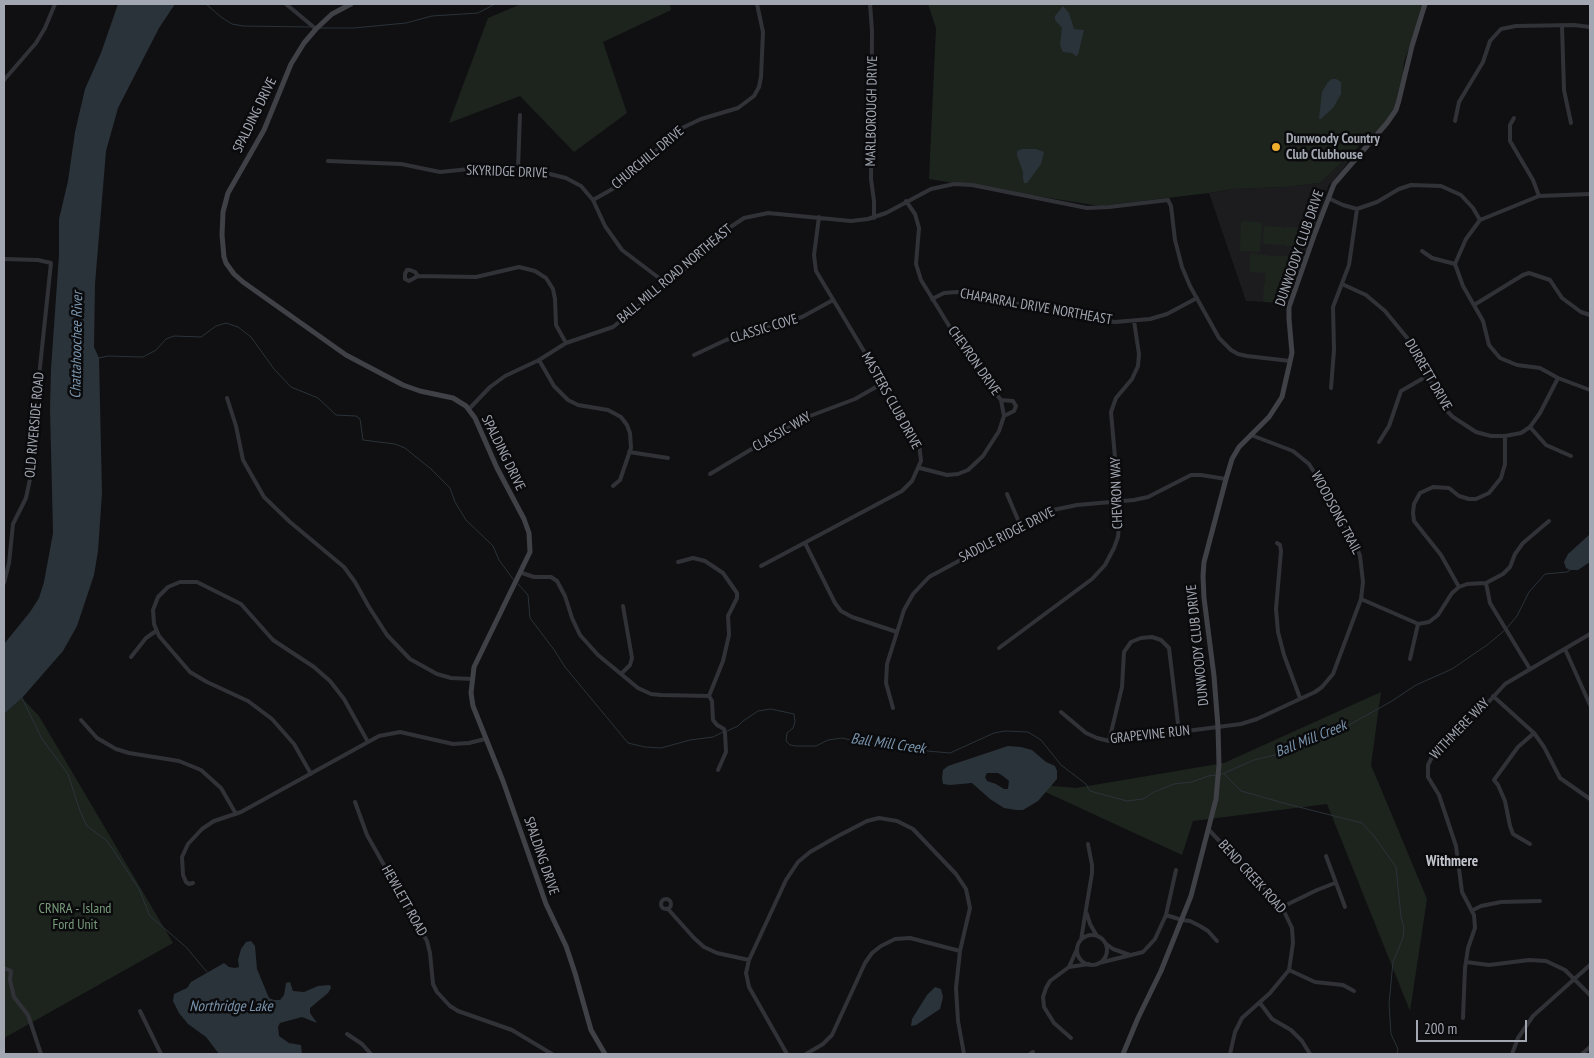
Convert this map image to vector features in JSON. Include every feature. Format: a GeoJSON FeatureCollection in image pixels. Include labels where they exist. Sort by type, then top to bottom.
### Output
{"type":"FeatureCollection","features":[{"type":"Feature","properties":{"kind":"street"},"geometry":{"type":"LineString","coordinates":[[4,80],[36,43],[45,28],[55,4]]}},
{"type":"Feature","properties":{"kind":"street"},"geometry":{"type":"LineString","coordinates":[[286,4],[316,29]]}},
{"type":"Feature","properties":{"kind":"street","name":"SPALDING DRIVE"},"geometry":{"type":"LineString","coordinates":[[351,4],[332,14],[304,42],[295,58],[264,130],[228,193],[223,212],[222,235],[226,263],[243,282],[346,354],[403,385],[452,398],[469,409],[529,532],[530,552],[522,572],[479,656],[472,679],[473,706],[503,780],[546,904],[566,946],[591,1030],[605,1054]]}},
{"type":"Feature","properties":{"kind":"street","name":"CHURCHILL DRIVE"},"geometry":{"type":"LineString","coordinates":[[593,200],[623,183],[668,139],[682,128],[702,118],[738,108],[754,96],[759,86],[762,68],[762,32],[757,4]]}},
{"type":"Feature","properties":{"kind":"street","name":"MARLBOROUGH DRIVE"},"geometry":{"type":"LineString","coordinates":[[870,4],[872,31],[871,178],[874,218]]}},
{"type":"Feature","properties":{"kind":"street","name":"DUNWOODY CLUB DRIVE"},"geometry":{"type":"LineString","coordinates":[[1123,1054],[1182,920],[1209,830],[1219,782],[1218,727],[1203,576],[1204,562],[1226,479],[1236,453],[1270,417],[1277,407],[1285,388],[1292,349],[1289,307],[1328,198],[1340,176],[1387,123],[1396,110],[1425,4]]}},
{"type":"Feature","properties":{"kind":"street"},"geometry":{"type":"LineString","coordinates":[[1562,26],[1564,90],[1571,123]]}},
{"type":"Feature","properties":{"kind":"street"},"geometry":{"type":"LineString","coordinates":[[1455,122],[1459,102],[1479,71],[1490,41],[1497,32],[1509,27],[1590,27]]}},
{"type":"Feature","properties":{"kind":"street"},"geometry":{"type":"LineString","coordinates":[[518,169],[520,115]]}},
{"type":"Feature","properties":{"kind":"street"},"geometry":{"type":"LineString","coordinates":[[1514,118],[1510,126],[1510,141],[1533,180],[1539,196]]}},
{"type":"Feature","properties":{"kind":"street","name":"SKYRIDGE DRIVE"},"geometry":{"type":"LineString","coordinates":[[328,162],[401,164],[440,172],[479,168],[518,169],[544,171],[566,178],[581,186],[593,200],[605,226],[622,250],[667,284]]}},
{"type":"Feature","properties":{"kind":"street","name":"BALL MILL ROAD NORTHEAST"},"geometry":{"type":"LineString","coordinates":[[469,409],[498,380],[539,360],[566,343],[613,327],[667,284],[729,228],[744,218],[768,213],[850,221],[874,218],[931,189],[954,184],[972,185],[1087,208],[1168,200],[1179,257],[1186,277],[1198,298]]}},
{"type":"Feature","properties":{"kind":"street"},"geometry":{"type":"LineString","coordinates":[[1328,198],[1357,209],[1377,202],[1405,187],[1418,185],[1441,186],[1461,195],[1473,208],[1480,220]]}},
{"type":"Feature","properties":{"kind":"street"},"geometry":{"type":"LineString","coordinates":[[1590,194],[1539,196],[1495,212],[1480,220],[1466,239],[1455,264],[1457,274],[1483,321],[1490,346],[1500,358],[1517,365],[1540,368],[1558,378],[1590,390]]}},
{"type":"Feature","properties":{"kind":"street","name":"CHEVRON DRIVE"},"geometry":{"type":"LineString","coordinates":[[906,201],[915,214],[919,228],[920,240],[916,258],[918,271],[932,299],[970,360],[1001,400],[1004,416]]}},
{"type":"Feature","properties":{"kind":"street"},"geometry":{"type":"LineString","coordinates":[[1331,388],[1334,356],[1333,307],[1350,260],[1357,209]]}},
{"type":"Feature","properties":{"kind":"street","name":"MASTERS CLUB DRIVE"},"geometry":{"type":"LineString","coordinates":[[761,566],[902,491],[912,481],[920,468],[921,455],[918,443],[819,277],[814,255],[819,217]]}},
{"type":"Feature","properties":{"kind":"street"},"geometry":{"type":"LineString","coordinates":[[1422,251],[1432,258],[1455,264]]}},
{"type":"Feature","properties":{"kind":"street","name":"OLD RIVERSIDE ROAD"},"geometry":{"type":"LineString","coordinates":[[4,259],[38,260],[51,263],[30,479],[26,498],[13,524],[9,564],[4,583]]}},
{"type":"Feature","properties":{"kind":"street"},"geometry":{"type":"LineString","coordinates":[[418,276],[476,277],[519,267],[535,271],[546,278],[553,289],[556,325],[566,343]]}},
{"type":"Feature","properties":{"kind":"street"},"geometry":{"type":"LineString","coordinates":[[1474,305],[1523,275],[1530,273],[1550,280],[1566,302],[1581,312],[1590,315]]}},
{"type":"Feature","properties":{"kind":"street","name":"DURRETT DRIVE"},"geometry":{"type":"LineString","coordinates":[[1342,284],[1366,296],[1385,312],[1408,339],[1445,409],[1453,417],[1484,435],[1505,436],[1521,433],[1530,427]]}},
{"type":"Feature","properties":{"kind":"street","name":"CHAPARRAL DRIVE NORTHEAST"},"geometry":{"type":"LineString","coordinates":[[932,299],[944,293],[957,292],[1098,320],[1134,321],[1168,314],[1198,298]]}},
{"type":"Feature","properties":{"kind":"street"},"geometry":{"type":"LineString","coordinates":[[1198,298],[1220,338],[1231,350],[1247,356],[1290,361]]}},
{"type":"Feature","properties":{"kind":"street","name":"CLASSIC COVE"},"geometry":{"type":"LineString","coordinates":[[694,355],[726,340],[802,317],[833,300]]}},
{"type":"Feature","properties":{"kind":"street","name":"CHEVRON WAY"},"geometry":{"type":"LineString","coordinates":[[999,648],[1099,572],[1110,557],[1120,526],[1120,502],[1111,412],[1116,398],[1132,380],[1138,366],[1134,321]]}},
{"type":"Feature","properties":{"kind":"street"},"geometry":{"type":"LineString","coordinates":[[539,360],[554,386],[568,400],[578,405],[608,410],[621,417],[630,433],[631,443],[620,480],[613,486]]}},
{"type":"Feature","properties":{"kind":"street"},"geometry":{"type":"LineString","coordinates":[[1379,442],[1389,426],[1402,391],[1427,376]]}},
{"type":"Feature","properties":{"kind":"street"},"geometry":{"type":"LineString","coordinates":[[1558,378],[1548,399],[1530,427],[1546,445],[1571,456]]}},
{"type":"Feature","properties":{"kind":"street","name":"CLASSIC WAY"},"geometry":{"type":"LineString","coordinates":[[710,474],[802,418],[856,399],[883,383]]}},
{"type":"Feature","properties":{"kind":"street"},"geometry":{"type":"LineString","coordinates":[[227,398],[236,426],[242,460],[264,496],[290,522],[344,567],[356,582],[380,626],[410,659],[438,674],[452,678],[472,679]]}},
{"type":"Feature","properties":{"kind":"street"},"geometry":{"type":"LineString","coordinates":[[920,468],[947,475],[958,474],[968,470],[983,456],[999,431],[1004,416],[1014,411],[1016,406],[1013,402],[1001,400]]}},
{"type":"Feature","properties":{"kind":"street","name":"WOODSONG TRAIL"},"geometry":{"type":"LineString","coordinates":[[1218,727],[1257,719],[1322,687],[1333,674],[1361,599],[1363,572],[1356,545],[1310,464],[1293,450],[1251,435]]}},
{"type":"Feature","properties":{"kind":"street"},"geometry":{"type":"LineString","coordinates":[[1459,587],[1441,555],[1414,521],[1414,504],[1420,493],[1433,487],[1449,488],[1459,496],[1468,499],[1484,497],[1500,478],[1505,464],[1505,436]]}},
{"type":"Feature","properties":{"kind":"street"},"geometry":{"type":"LineString","coordinates":[[629,452],[668,458]]}},
{"type":"Feature","properties":{"kind":"street","name":"SADDLE RIDGE DRIVE"},"geometry":{"type":"LineString","coordinates":[[894,708],[886,684],[886,672],[897,632],[908,602],[924,581],[940,569],[1039,516],[1064,507],[1120,502],[1148,497],[1191,475],[1202,474],[1226,479]]}},
{"type":"Feature","properties":{"kind":"street"},"geometry":{"type":"LineString","coordinates":[[1007,494],[1020,527]]}},
{"type":"Feature","properties":{"kind":"street"},"geometry":{"type":"LineString","coordinates":[[1361,599],[1418,624],[1429,622],[1438,615],[1452,593],[1459,587],[1467,584],[1486,583],[1503,574],[1510,567],[1515,554],[1523,543],[1549,521]]}},
{"type":"Feature","properties":{"kind":"street"},"geometry":{"type":"LineString","coordinates":[[804,543],[841,611],[852,617],[897,632]]}},
{"type":"Feature","properties":{"kind":"street"},"geometry":{"type":"LineString","coordinates":[[1277,543],[1280,545],[1281,551],[1276,599],[1277,626],[1284,655],[1300,698]]}},
{"type":"Feature","properties":{"kind":"street"},"geometry":{"type":"LineString","coordinates":[[678,562],[693,558],[705,561],[723,573],[737,593],[737,598],[728,616],[729,635],[723,661],[709,696],[712,702],[713,720],[724,729],[725,733],[726,752],[718,770]]}},
{"type":"Feature","properties":{"kind":"street"},"geometry":{"type":"LineString","coordinates":[[522,572],[557,581],[580,635],[598,655],[638,688],[651,694],[709,696]]}},
{"type":"Feature","properties":{"kind":"street"},"geometry":{"type":"LineString","coordinates":[[311,774],[294,744],[272,719],[248,701],[190,672],[156,631],[153,618],[155,604],[163,591],[174,584],[185,581],[197,582],[233,599],[248,611],[273,640],[314,667],[330,681],[344,699],[368,742]]}},
{"type":"Feature","properties":{"kind":"street"},"geometry":{"type":"LineString","coordinates":[[1486,583],[1490,603],[1530,669]]}},
{"type":"Feature","properties":{"kind":"street"},"geometry":{"type":"LineString","coordinates":[[622,674],[630,665],[632,658],[623,606]]}},
{"type":"Feature","properties":{"kind":"street"},"geometry":{"type":"LineString","coordinates":[[1410,659],[1418,624]]}},
{"type":"Feature","properties":{"kind":"street"},"geometry":{"type":"LineString","coordinates":[[131,657],[146,638],[156,631]]}},
{"type":"Feature","properties":{"kind":"street","name":"WITHMERE WAY"},"geometry":{"type":"LineString","coordinates":[[1473,910],[1462,892],[1456,846],[1452,831],[1439,795],[1428,777],[1429,760],[1455,732],[1511,680],[1590,634]]}},
{"type":"Feature","properties":{"kind":"street"},"geometry":{"type":"LineString","coordinates":[[1109,740],[1122,687],[1124,652],[1131,642],[1141,638],[1152,637],[1161,640],[1169,648],[1179,732]]}},
{"type":"Feature","properties":{"kind":"street"},"geometry":{"type":"LineString","coordinates":[[1565,649],[1590,705]]}},
{"type":"Feature","properties":{"kind":"street"},"geometry":{"type":"LineString","coordinates":[[1493,696],[1534,733],[1544,747],[1560,778],[1590,799]]}},
{"type":"Feature","properties":{"kind":"street","name":"GRAPEVINE RUN"},"geometry":{"type":"LineString","coordinates":[[1061,712],[1086,733],[1097,738],[1109,740],[1218,727]]}},
{"type":"Feature","properties":{"kind":"street"},"geometry":{"type":"LineString","coordinates":[[81,720],[97,738],[116,749],[179,761],[200,770],[221,788],[236,814]]}},
{"type":"Feature","properties":{"kind":"street"},"geometry":{"type":"LineString","coordinates":[[193,883],[189,884],[186,882],[182,869],[182,857],[188,844],[206,825],[236,814],[384,734],[400,732],[453,744],[485,739]]}},
{"type":"Feature","properties":{"kind":"street"},"geometry":{"type":"LineString","coordinates":[[1530,844],[1514,834],[1510,826],[1505,801],[1494,780],[1518,747],[1534,733]]}},
{"type":"Feature","properties":{"kind":"street","name":"HEWLETT ROAD"},"geometry":{"type":"LineString","coordinates":[[355,802],[367,834],[427,941],[432,979],[437,992],[450,1006],[512,1030],[552,1054]]}},
{"type":"Feature","properties":{"kind":"street"},"geometry":{"type":"LineString","coordinates":[[787,1054],[749,987],[746,973],[749,960],[786,880],[798,862],[810,852],[838,836],[867,821],[879,818],[897,821],[913,829],[963,884],[968,896],[970,908],[960,950],[956,1002],[964,1054]]}},
{"type":"Feature","properties":{"kind":"street","name":"BEND CREEK ROAD"},"geometry":{"type":"LineString","coordinates":[[1209,830],[1282,907],[1292,928],[1293,942],[1289,970]]}},
{"type":"Feature","properties":{"kind":"street"},"geometry":{"type":"LineString","coordinates":[[1069,968],[1081,940],[1092,873],[1088,844]]}},
{"type":"Feature","properties":{"kind":"street"},"geometry":{"type":"LineString","coordinates":[[1326,856],[1345,907]]}},
{"type":"Feature","properties":{"kind":"street"},"geometry":{"type":"LineString","coordinates":[[1071,1038],[1054,1023],[1044,1007],[1043,997],[1050,981],[1069,968],[1143,952],[1155,939],[1166,915],[1176,870]]}},
{"type":"Feature","properties":{"kind":"street"},"geometry":{"type":"LineString","coordinates":[[1282,907],[1335,883]]}},
{"type":"Feature","properties":{"kind":"street"},"geometry":{"type":"LineString","coordinates":[[1462,1018],[1466,962],[1474,928],[1473,910],[1481,906],[1501,902],[1540,900]]}},
{"type":"Feature","properties":{"kind":"street"},"geometry":{"type":"LineString","coordinates":[[668,909],[704,947],[717,953],[749,960]]}},
{"type":"Feature","properties":{"kind":"street"},"geometry":{"type":"LineString","coordinates":[[1086,912],[1097,936],[1112,949],[1130,955]]}},
{"type":"Feature","properties":{"kind":"street"},"geometry":{"type":"LineString","coordinates":[[1166,915],[1190,921],[1200,926],[1208,931],[1217,941]]}},
{"type":"Feature","properties":{"kind":"street"},"geometry":{"type":"LineString","coordinates":[[1081,940],[1088,936],[1097,936]]}},
{"type":"Feature","properties":{"kind":"street"},"geometry":{"type":"LineString","coordinates":[[806,1054],[823,1044],[832,1035],[865,963],[881,946],[895,940],[910,938],[960,950]]}},
{"type":"Feature","properties":{"kind":"street"},"geometry":{"type":"LineString","coordinates":[[1100,962],[1106,954],[1105,943]]}},
{"type":"Feature","properties":{"kind":"street"},"geometry":{"type":"LineString","coordinates":[[1077,949],[1080,958],[1089,964]]}},
{"type":"Feature","properties":{"kind":"street"},"geometry":{"type":"LineString","coordinates":[[1466,962],[1489,965],[1546,961],[1565,970],[1590,995]]}},
{"type":"Feature","properties":{"kind":"street"},"geometry":{"type":"LineString","coordinates":[[1512,1054],[1518,1038],[1533,1016],[1590,965]]}},
{"type":"Feature","properties":{"kind":"street"},"geometry":{"type":"LineString","coordinates":[[4,968],[10,971],[14,997],[28,1015],[41,1054]]}},
{"type":"Feature","properties":{"kind":"street"},"geometry":{"type":"LineString","coordinates":[[1230,1054],[1242,1018],[1260,1003],[1289,970],[1315,982],[1343,985],[1354,991]]}},
{"type":"Feature","properties":{"kind":"street"},"geometry":{"type":"LineString","coordinates":[[1260,1003],[1272,1019],[1291,1030],[1302,1041],[1310,1054]]}},
{"type":"Feature","properties":{"kind":"street"},"geometry":{"type":"LineString","coordinates":[[140,1011],[161,1054]]}},
{"type":"Feature","properties":{"kind":"street"},"geometry":{"type":"LineString","coordinates":[[346,1034],[362,1044],[371,1054]]}},
{"type":"Feature","properties":{"kind":"street"},"geometry":{"type":"LineString","coordinates":[[1582,1054],[1590,1047]]}},
{"type":"Feature","properties":{"kind":"shaded area"},"geometry":{"type":"Polygon","coordinates":[[[1358,147],[1343,169],[1328,186],[1307,257],[1287,303],[1246,301],[1209,193],[1232,189],[1285,187],[1320,183],[1358,147]]]}},
{"type":"Feature","properties":{"kind":"green space"},"geometry":{"type":"Polygon","coordinates":[[[521,4],[670,4],[671,10],[603,42],[627,113],[574,152],[520,96],[449,123],[488,18],[521,4]]]}},
{"type":"Feature","properties":{"kind":"green space"},"geometry":{"type":"Polygon","coordinates":[[[928,4],[1425,4],[1404,62],[1401,103],[1377,135],[1358,147],[1320,183],[1285,187],[1232,189],[1100,206],[929,179],[936,28],[928,4]]]}},
{"type":"Feature","properties":{"kind":"green space"},"geometry":{"type":"Polygon","coordinates":[[[1241,222],[1260,222],[1262,224],[1259,252],[1241,251],[1241,222]]]}},
{"type":"Feature","properties":{"kind":"green space"},"geometry":{"type":"Polygon","coordinates":[[[1266,226],[1283,227],[1285,229],[1287,227],[1304,228],[1303,247],[1265,244],[1263,242],[1264,228],[1266,226]]]}},
{"type":"Feature","properties":{"kind":"green space"},"geometry":{"type":"Polygon","coordinates":[[[1252,253],[1291,257],[1290,272],[1283,274],[1285,276],[1285,283],[1283,285],[1282,303],[1264,302],[1266,273],[1251,272],[1250,255],[1252,253]]]}},
{"type":"Feature","properties":{"kind":"green space"},"geometry":{"type":"Polygon","coordinates":[[[1381,692],[1371,765],[1427,899],[1410,1011],[1327,804],[1193,821],[1182,855],[1028,784],[1076,788],[1224,763],[1381,692]]]}},
{"type":"Feature","properties":{"kind":"green space","name":"CRNRA - Island Ford Unit"},"geometry":{"type":"Polygon","coordinates":[[[22,698],[39,716],[173,943],[4,1038],[4,714],[22,698]]]}},
{"type":"Feature","properties":{"kind":"water","name":"Chattahoochee River"},"geometry":{"type":"Polygon","coordinates":[[[118,4],[175,4],[159,28],[118,108],[106,151],[95,284],[94,347],[99,358],[102,493],[98,551],[94,575],[77,626],[63,651],[22,698],[4,714],[4,644],[39,598],[44,582],[53,533],[50,409],[59,255],[59,219],[85,89],[101,53],[118,4]]]}},
{"type":"Feature","properties":{"kind":"water"},"geometry":{"type":"Polygon","coordinates":[[[1063,6],[1069,13],[1074,29],[1084,30],[1078,55],[1076,56],[1072,53],[1063,52],[1060,45],[1062,28],[1055,20],[1055,16],[1063,6]]]}},
{"type":"Feature","properties":{"kind":"water"},"geometry":{"type":"Polygon","coordinates":[[[1332,79],[1341,82],[1341,94],[1333,108],[1319,119],[1322,92],[1332,79]]]}},
{"type":"Feature","properties":{"kind":"water"},"geometry":{"type":"Polygon","coordinates":[[[1036,149],[1044,152],[1041,164],[1027,183],[1024,183],[1023,172],[1017,155],[1017,151],[1036,149]]]}},
{"type":"Feature","properties":{"kind":"water"},"geometry":{"type":"Polygon","coordinates":[[[1590,534],[1590,562],[1578,570],[1566,568],[1564,562],[1568,554],[1590,534]]]}},
{"type":"Feature","properties":{"kind":"water"},"geometry":{"type":"Polygon","coordinates":[[[1008,746],[1021,747],[1032,750],[1046,762],[1055,766],[1057,779],[1038,801],[1023,810],[1016,810],[1004,808],[990,799],[972,783],[943,784],[943,770],[948,766],[1008,746]],[[987,773],[985,777],[987,781],[1008,789],[1009,781],[998,773],[987,773]]]}},
{"type":"Feature","properties":{"kind":"water","name":"Northridge Lake"},"geometry":{"type":"Polygon","coordinates":[[[251,941],[255,946],[257,969],[269,998],[280,1000],[284,995],[286,983],[290,982],[293,991],[304,992],[318,986],[330,985],[331,988],[328,993],[310,1008],[310,1013],[317,1023],[302,1017],[280,1023],[278,1027],[279,1036],[289,1043],[301,1045],[302,1054],[219,1054],[206,1037],[188,1024],[179,1013],[173,1001],[174,994],[187,988],[191,982],[224,963],[229,967],[239,967],[238,960],[241,949],[246,942],[251,941]]]}},
{"type":"Feature","properties":{"kind":"water"},"geometry":{"type":"Polygon","coordinates":[[[935,987],[941,989],[943,997],[940,1009],[916,1025],[911,1026],[912,1019],[927,995],[935,987]]]}},
{"type":"Feature","properties":{"kind":"waterway"},"geometry":{"type":"LineString","coordinates":[[206,4],[232,24],[243,26],[311,27]]}},
{"type":"Feature","properties":{"kind":"waterway"},"geometry":{"type":"LineString","coordinates":[[320,28],[354,28],[406,23],[432,16],[478,13],[495,4]]}},
{"type":"Feature","properties":{"kind":"waterway","name":"Ball Mill Creek"},"geometry":{"type":"LineString","coordinates":[[99,358],[108,356],[143,357],[156,350],[166,339],[174,336],[201,337],[216,326],[226,323],[238,327],[251,337],[274,369],[291,387],[318,398],[336,415],[356,416],[360,419],[363,440],[395,444],[405,448],[431,469],[450,488],[455,502],[466,520],[493,546],[499,560],[513,579]]}},
{"type":"Feature","properties":{"kind":"waterway","name":"Ball Mill Creek"},"geometry":{"type":"LineString","coordinates":[[1507,628],[1517,616],[1529,592],[1545,574],[1567,572],[1570,570]]}},
{"type":"Feature","properties":{"kind":"waterway","name":"Ball Mill Creek"},"geometry":{"type":"LineString","coordinates":[[518,584],[528,595],[530,618],[565,667],[628,743],[661,748],[690,740],[713,737],[723,732]]}},
{"type":"Feature","properties":{"kind":"waterway","name":"Ball Mill Creek"},"geometry":{"type":"LineString","coordinates":[[1220,775],[1254,760],[1287,752],[1349,725],[1416,685],[1452,669],[1504,631]]}},
{"type":"Feature","properties":{"kind":"waterway"},"geometry":{"type":"LineString","coordinates":[[22,698],[42,739],[68,774],[87,826],[106,840],[114,851],[139,889],[150,916],[186,947],[207,972]]}},
{"type":"Feature","properties":{"kind":"waterway","name":"Ball Mill Creek"},"geometry":{"type":"LineString","coordinates":[[727,731],[738,726],[758,711],[771,709],[794,714],[795,722],[793,728],[787,733],[786,741],[790,745],[796,746],[816,746],[828,740],[842,738],[863,743],[896,744],[916,750],[950,753],[994,733],[1005,731],[1028,732],[1041,740],[1061,765],[1086,784],[1090,791],[1127,801],[1143,799],[1154,792],[1174,784],[1192,782],[1216,775]]}},
{"type":"Feature","properties":{"kind":"waterway"},"geometry":{"type":"LineString","coordinates":[[1224,774],[1241,791],[1362,823],[1374,836],[1396,867],[1401,917],[1404,928],[1403,938],[1393,962],[1389,1004],[1391,1034],[1398,1049],[1397,1054]]}},
{"type":"Feature","properties":{"kind":"place","name":"Dunwoody Country Club Clubhouse"},"geometry":{"type":"Point","coordinates":[1276,147]}},
{"type":"Feature","properties":{"kind":"district","name":"Withmere"},"geometry":{"type":"Point","coordinates":[1452,862]}}]}
